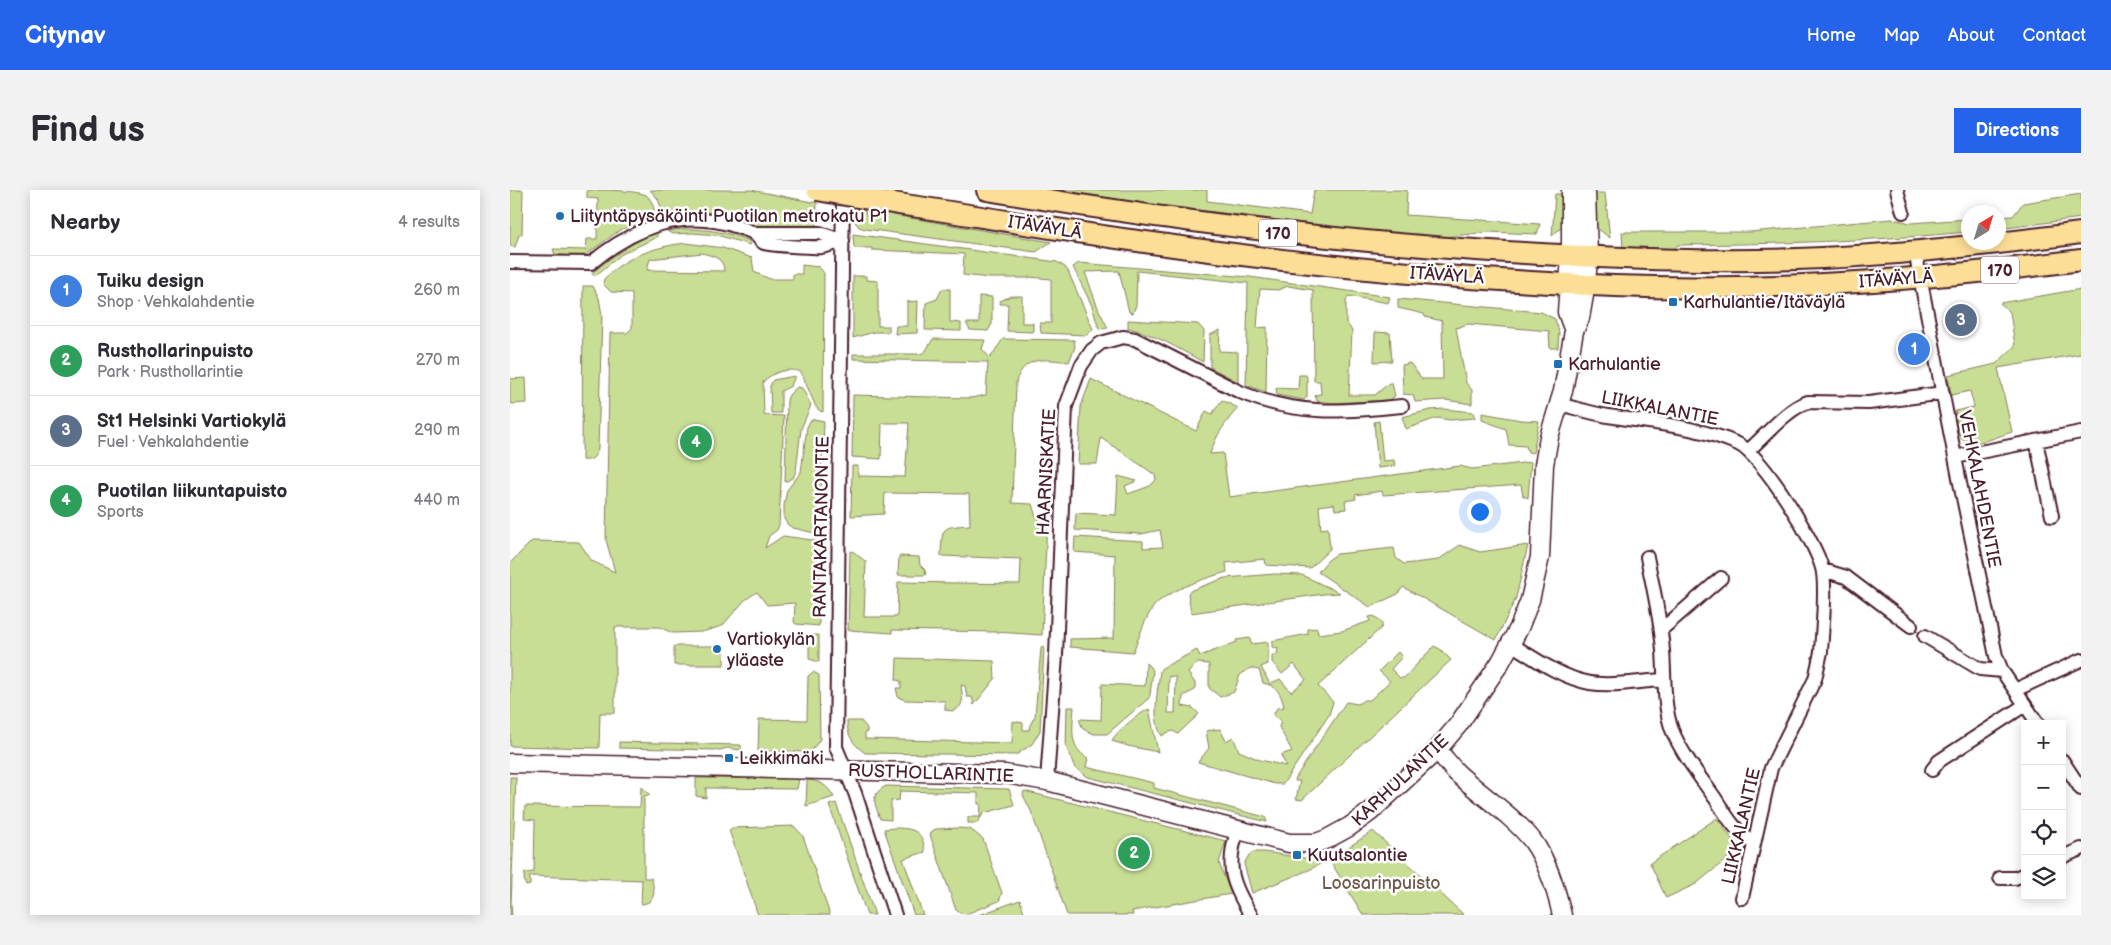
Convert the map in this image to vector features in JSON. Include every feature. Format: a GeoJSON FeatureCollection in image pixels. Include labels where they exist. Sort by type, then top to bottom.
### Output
{"type":"FeatureCollection","features":[{"type":"Feature","properties":{"kind":"main road","name":"ITÄVÄYLÄ"},"geometry":{"type":"LineString","coordinates":[[817,190],[1137,241],[1260,258],[1372,269],[1578,284],[1712,287],[1826,284],[1920,278],[2081,260]]}},
{"type":"Feature","properties":{"kind":"main road","name":"ITÄVÄYLÄ"},"geometry":{"type":"LineString","coordinates":[[987,190],[1277,233],[1421,247],[1624,260],[1822,258],[1915,251],[2081,233]]}},
{"type":"Feature","properties":{"kind":"main road"},"geometry":{"type":"LineString","coordinates":[[1572,190],[1580,257]]}},
{"type":"Feature","properties":{"kind":"main road"},"geometry":{"type":"LineString","coordinates":[[1580,257],[1586,190]]}},
{"type":"Feature","properties":{"kind":"main road","name":"KARHULANTIE"},"geometry":{"type":"LineString","coordinates":[[1342,832],[1370,812],[1437,750],[1458,725],[1511,644],[1530,600],[1540,558],[1544,465],[1574,332],[1580,318],[1578,284],[1580,257]]}},
{"type":"Feature","properties":{"kind":"main road"},"geometry":{"type":"LineString","coordinates":[[1437,750],[1457,773],[1514,820],[1532,841],[1544,859],[1562,915]]}},
{"type":"Feature","properties":{"kind":"main road","name":"RUSTHOLLARINTIE"},"geometry":{"type":"LineString","coordinates":[[510,763],[1005,774],[1047,781],[1289,843],[1302,844],[1328,840],[1342,832]]}},
{"type":"Feature","properties":{"kind":"street","name":"RANTAKARTANONTIE"},"geometry":{"type":"LineString","coordinates":[[843,190],[836,747],[896,915]]}},
{"type":"Feature","properties":{"kind":"street"},"geometry":{"type":"LineString","coordinates":[[1897,190],[1903,212]]}},
{"type":"Feature","properties":{"kind":"street"},"geometry":{"type":"LineString","coordinates":[[510,262],[591,264],[606,250],[631,235],[646,228],[685,220],[704,220],[722,223],[753,233],[820,233],[843,240]]}},
{"type":"Feature","properties":{"kind":"street","name":"VEHKALAHDENTIE"},"geometry":{"type":"LineString","coordinates":[[1915,251],[1996,656],[2002,671],[2035,720]]}},
{"type":"Feature","properties":{"kind":"street","name":"HAARNISKATIE"},"geometry":{"type":"LineString","coordinates":[[1047,781],[1056,655],[1066,406],[1081,366],[1092,350],[1101,343],[1113,339],[1135,338],[1248,396],[1282,406],[1307,410],[1352,412],[1402,406]]}},
{"type":"Feature","properties":{"kind":"street"},"geometry":{"type":"LineString","coordinates":[[1749,450],[1786,415],[1808,402],[1869,403],[1943,393]]}},
{"type":"Feature","properties":{"kind":"street","name":"LIIKKALANTIE"},"geometry":{"type":"LineString","coordinates":[[1559,404],[1605,415],[1696,430],[1720,437],[1749,450],[1768,475],[1812,542],[1823,570],[1819,665],[1815,679],[1771,768],[1742,898]]}},
{"type":"Feature","properties":{"kind":"street"},"geometry":{"type":"LineString","coordinates":[[1955,458],[2081,432]]}},
{"type":"Feature","properties":{"kind":"street"},"geometry":{"type":"LineString","coordinates":[[2036,441],[2052,516]]}},
{"type":"Feature","properties":{"kind":"street"},"geometry":{"type":"LineString","coordinates":[[1647,557],[1661,630],[1664,653],[1663,680],[1670,721],[1678,741],[1735,828],[1746,839],[1754,843]]}},
{"type":"Feature","properties":{"kind":"street"},"geometry":{"type":"LineString","coordinates":[[1823,570],[1846,577],[1911,626]]}},
{"type":"Feature","properties":{"kind":"street"},"geometry":{"type":"LineString","coordinates":[[1661,630],[1722,578]]}},
{"type":"Feature","properties":{"kind":"street"},"geometry":{"type":"LineString","coordinates":[[1926,636],[1980,669],[2002,671]]}},
{"type":"Feature","properties":{"kind":"street"},"geometry":{"type":"LineString","coordinates":[[1511,644],[1569,676],[1592,683],[1607,684],[1663,680]]}},
{"type":"Feature","properties":{"kind":"street"},"geometry":{"type":"LineString","coordinates":[[2015,690],[2081,660]]}},
{"type":"Feature","properties":{"kind":"street"},"geometry":{"type":"LineString","coordinates":[[1932,770],[1939,761],[2025,705]]}},
{"type":"Feature","properties":{"kind":"street"},"geometry":{"type":"LineString","coordinates":[[2065,765],[2081,788]]}},
{"type":"Feature","properties":{"kind":"street"},"geometry":{"type":"LineString","coordinates":[[1238,830],[1233,848],[1232,871],[1236,891],[1251,915]]}},
{"type":"Feature","properties":{"kind":"street"},"geometry":{"type":"LineString","coordinates":[[2066,856],[2081,849]]}},
{"type":"Feature","properties":{"kind":"street"},"geometry":{"type":"LineString","coordinates":[[2000,878],[2015,878],[2021,876]]}},
{"type":"Feature","properties":{"kind":"green space"},"geometry":{"type":"Polygon","coordinates":[[[510,190],[523,190],[522,234],[519,235],[515,247],[510,246],[510,190]]]}},
{"type":"Feature","properties":{"kind":"green space"},"geometry":{"type":"Polygon","coordinates":[[[587,190],[641,193],[646,195],[652,202],[655,216],[620,230],[584,256],[555,255],[553,249],[586,250],[587,239],[597,239],[598,199],[587,198],[587,190]]]}},
{"type":"Feature","properties":{"kind":"green space"},"geometry":{"type":"Polygon","coordinates":[[[650,190],[751,190],[817,203],[816,229],[760,227],[741,219],[711,213],[688,211],[663,213],[658,199],[650,190]]]}},
{"type":"Feature","properties":{"kind":"green space"},"geometry":{"type":"Polygon","coordinates":[[[1060,190],[1207,190],[1207,201],[1310,214],[1314,190],[1407,190],[1406,215],[1540,224],[1537,234],[1489,232],[1445,237],[1368,231],[1133,202],[1060,190]]]}},
{"type":"Feature","properties":{"kind":"green space"},"geometry":{"type":"Polygon","coordinates":[[[1594,193],[1605,193],[1610,238],[1597,228],[1594,193]]]}},
{"type":"Feature","properties":{"kind":"green space"},"geometry":{"type":"Polygon","coordinates":[[[1555,194],[1564,194],[1564,225],[1552,236],[1555,194]]]}},
{"type":"Feature","properties":{"kind":"green space"},"geometry":{"type":"Polygon","coordinates":[[[2081,194],[2081,218],[2006,228],[2006,216],[2013,216],[2023,203],[2081,194]]]}},
{"type":"Feature","properties":{"kind":"green space"},"geometry":{"type":"Polygon","coordinates":[[[854,209],[865,211],[868,220],[876,212],[1051,242],[1036,252],[865,229],[859,227],[855,222],[854,209]]]}},
{"type":"Feature","properties":{"kind":"green space"},"geometry":{"type":"Polygon","coordinates":[[[1892,219],[1911,223],[1961,219],[1961,233],[1823,242],[1678,245],[1672,251],[1623,250],[1622,232],[1750,232],[1892,219]]]}},
{"type":"Feature","properties":{"kind":"green space"},"geometry":{"type":"Polygon","coordinates":[[[683,229],[725,233],[750,241],[750,245],[717,235],[672,234],[667,231],[683,229]]]}},
{"type":"Feature","properties":{"kind":"green space"},"geometry":{"type":"Polygon","coordinates":[[[657,233],[657,237],[622,254],[596,275],[593,275],[592,273],[623,250],[657,233]]]}},
{"type":"Feature","properties":{"kind":"green space"},"geometry":{"type":"Polygon","coordinates":[[[853,234],[1057,262],[1068,271],[1093,329],[1087,335],[1041,333],[1040,323],[1051,323],[1051,279],[1029,277],[989,278],[963,275],[964,254],[854,248],[853,234]]]}},
{"type":"Feature","properties":{"kind":"green space"},"geometry":{"type":"Polygon","coordinates":[[[686,243],[723,248],[752,258],[754,272],[770,279],[793,279],[793,274],[802,274],[802,265],[819,267],[824,273],[823,412],[816,407],[801,372],[781,371],[763,382],[764,415],[784,416],[779,525],[777,530],[769,536],[765,548],[783,536],[820,541],[819,626],[796,624],[794,622],[795,603],[767,605],[757,592],[745,600],[722,626],[702,632],[673,633],[659,627],[615,627],[615,713],[600,713],[599,748],[510,746],[510,563],[532,541],[579,542],[592,561],[615,572],[606,540],[610,333],[627,333],[632,328],[632,293],[611,292],[603,284],[604,279],[621,265],[642,254],[686,243]],[[702,253],[650,259],[647,270],[724,271],[720,260],[702,253]]]}},
{"type":"Feature","properties":{"kind":"green space"},"geometry":{"type":"Polygon","coordinates":[[[1079,263],[1250,277],[1390,297],[1388,303],[1348,296],[1346,302],[1346,322],[1352,331],[1349,395],[1375,395],[1389,383],[1392,383],[1395,396],[1389,400],[1333,403],[1317,401],[1315,395],[1321,394],[1320,381],[1314,381],[1313,290],[1288,286],[1278,290],[1260,289],[1257,328],[1267,327],[1266,392],[1246,385],[1248,283],[1137,271],[1136,305],[1133,313],[1129,312],[1119,271],[1085,272],[1098,308],[1108,328],[1099,329],[1092,306],[1073,267],[1079,263]]]}},
{"type":"Feature","properties":{"kind":"green space"},"geometry":{"type":"Polygon","coordinates":[[[853,276],[866,276],[866,280],[878,281],[878,326],[889,326],[889,332],[874,332],[853,338],[853,276]]]}},
{"type":"Feature","properties":{"kind":"green space"},"geometry":{"type":"Polygon","coordinates":[[[583,286],[593,286],[599,298],[602,315],[598,449],[593,458],[585,460],[582,460],[583,286]]]}},
{"type":"Feature","properties":{"kind":"green space"},"geometry":{"type":"Polygon","coordinates":[[[942,289],[950,289],[950,322],[961,323],[961,331],[925,330],[926,303],[937,299],[942,289]]]}},
{"type":"Feature","properties":{"kind":"green space"},"geometry":{"type":"Polygon","coordinates":[[[2081,289],[2081,354],[1998,368],[2012,432],[1977,443],[1964,442],[1959,432],[1955,411],[1974,407],[1970,391],[1951,395],[1948,375],[1996,364],[2015,346],[2010,312],[2000,303],[2081,289]]]}},
{"type":"Feature","properties":{"kind":"green space"},"geometry":{"type":"Polygon","coordinates":[[[979,296],[992,297],[992,324],[988,331],[970,330],[966,323],[979,323],[979,296]]]}},
{"type":"Feature","properties":{"kind":"green space"},"geometry":{"type":"Polygon","coordinates":[[[1011,296],[1022,296],[1022,323],[1033,323],[1033,332],[1007,331],[1008,304],[1000,304],[1000,301],[1011,296]]]}},
{"type":"Feature","properties":{"kind":"green space"},"geometry":{"type":"Polygon","coordinates":[[[1398,299],[1541,312],[1555,319],[1559,332],[1558,348],[1550,348],[1549,331],[1468,324],[1456,328],[1466,383],[1472,390],[1472,404],[1445,400],[1415,402],[1413,395],[1403,394],[1402,365],[1410,363],[1422,379],[1443,379],[1442,321],[1425,317],[1424,314],[1398,308],[1398,299]]]}},
{"type":"Feature","properties":{"kind":"green space"},"geometry":{"type":"Polygon","coordinates":[[[918,301],[917,333],[895,334],[896,326],[907,326],[907,302],[918,301]]]}},
{"type":"Feature","properties":{"kind":"green space"},"geometry":{"type":"Polygon","coordinates":[[[1128,320],[1198,324],[1204,331],[1203,362],[1157,338],[1128,328],[1128,320]]]}},
{"type":"Feature","properties":{"kind":"green space"},"geometry":{"type":"Polygon","coordinates":[[[1220,330],[1219,351],[1238,352],[1238,382],[1210,367],[1210,335],[1220,330]]]}},
{"type":"Feature","properties":{"kind":"green space"},"geometry":{"type":"Polygon","coordinates":[[[1375,332],[1390,333],[1392,361],[1374,362],[1375,332]]]}},
{"type":"Feature","properties":{"kind":"green space"},"geometry":{"type":"Polygon","coordinates":[[[933,339],[985,340],[982,349],[990,358],[1003,339],[1074,340],[1075,347],[1069,362],[1044,360],[1030,363],[1024,367],[1016,382],[1012,503],[1032,504],[1036,517],[1047,521],[1042,635],[892,630],[892,633],[848,630],[850,551],[866,562],[864,617],[897,617],[898,582],[1020,584],[1021,559],[941,556],[942,539],[945,530],[953,526],[970,525],[969,494],[885,493],[884,514],[851,516],[852,466],[858,466],[858,476],[905,477],[909,423],[882,423],[881,459],[852,457],[853,395],[971,398],[986,395],[988,362],[853,359],[853,354],[920,354],[925,352],[933,339]]]}},
{"type":"Feature","properties":{"kind":"green space"},"geometry":{"type":"Polygon","coordinates":[[[1299,375],[1306,375],[1307,378],[1307,397],[1304,400],[1277,395],[1276,388],[1298,389],[1299,375]]]}},
{"type":"Feature","properties":{"kind":"green space"},"geometry":{"type":"Polygon","coordinates":[[[795,376],[791,386],[781,391],[781,413],[771,413],[770,386],[773,380],[795,376]]]}},
{"type":"Feature","properties":{"kind":"green space"},"geometry":{"type":"Polygon","coordinates":[[[526,378],[527,403],[512,404],[510,402],[510,379],[526,378]]]}},
{"type":"Feature","properties":{"kind":"green space"},"geometry":{"type":"Polygon","coordinates":[[[1091,379],[1196,431],[1206,411],[1212,414],[1222,400],[1238,408],[1221,430],[1210,454],[1223,453],[1229,497],[1460,466],[1472,469],[1531,462],[1528,498],[1523,496],[1521,485],[1383,495],[1382,491],[1355,495],[1356,499],[1345,501],[1346,509],[1335,510],[1334,504],[1319,506],[1321,529],[1328,528],[1330,549],[1310,568],[1266,565],[1265,559],[1226,563],[1227,572],[1186,586],[1157,603],[1146,619],[1133,652],[1070,647],[1070,639],[1114,638],[1115,555],[1074,552],[1075,537],[1143,541],[1143,548],[1163,547],[1160,530],[1141,534],[1075,530],[1076,513],[1116,515],[1118,476],[1137,481],[1125,486],[1128,494],[1150,486],[1156,480],[1155,475],[1101,438],[1097,464],[1078,464],[1081,406],[1091,379]]]}},
{"type":"Feature","properties":{"kind":"green space"},"geometry":{"type":"Polygon","coordinates":[[[797,387],[802,388],[811,405],[801,429],[796,471],[793,478],[785,482],[787,400],[797,387]]]}},
{"type":"Feature","properties":{"kind":"green space"},"geometry":{"type":"Polygon","coordinates":[[[1444,409],[1473,412],[1475,418],[1450,420],[1437,418],[1406,429],[1402,417],[1430,410],[1444,409]]]}},
{"type":"Feature","properties":{"kind":"green space"},"geometry":{"type":"Polygon","coordinates":[[[1482,413],[1521,420],[1539,421],[1533,453],[1528,452],[1526,446],[1509,445],[1506,429],[1482,420],[1482,413]]]}},
{"type":"Feature","properties":{"kind":"green space"},"geometry":{"type":"Polygon","coordinates":[[[814,419],[824,421],[819,534],[793,528],[784,519],[787,490],[801,472],[807,427],[810,421],[814,419]]]}},
{"type":"Feature","properties":{"kind":"green space"},"geometry":{"type":"Polygon","coordinates":[[[1379,421],[1383,461],[1394,460],[1395,466],[1378,468],[1374,422],[1379,421]]]}},
{"type":"Feature","properties":{"kind":"green space"},"geometry":{"type":"Polygon","coordinates":[[[1460,545],[1480,552],[1528,545],[1516,598],[1496,640],[1403,587],[1398,594],[1370,607],[1318,572],[1328,560],[1337,554],[1394,548],[1396,558],[1404,564],[1438,560],[1460,545]]]}},
{"type":"Feature","properties":{"kind":"green space"},"geometry":{"type":"Polygon","coordinates":[[[899,556],[919,557],[920,565],[925,570],[926,575],[898,575],[899,556]]]}},
{"type":"Feature","properties":{"kind":"green space"},"geometry":{"type":"Polygon","coordinates":[[[1275,574],[1302,575],[1340,593],[1191,613],[1188,593],[1192,590],[1225,578],[1275,574]]]}},
{"type":"Feature","properties":{"kind":"green space"},"geometry":{"type":"Polygon","coordinates":[[[1374,616],[1382,622],[1382,627],[1318,686],[1333,702],[1329,715],[1283,784],[1275,784],[1198,762],[1209,748],[1206,731],[1220,729],[1226,741],[1233,737],[1239,751],[1260,760],[1286,766],[1281,755],[1292,751],[1279,727],[1281,721],[1273,715],[1277,708],[1284,707],[1283,702],[1275,688],[1263,683],[1259,670],[1250,668],[1240,675],[1234,692],[1220,697],[1209,688],[1209,664],[1197,663],[1188,673],[1195,683],[1195,690],[1183,696],[1182,706],[1193,708],[1199,714],[1178,734],[1173,731],[1162,736],[1156,713],[1160,671],[1162,668],[1197,650],[1200,656],[1237,642],[1236,640],[1250,638],[1251,644],[1268,642],[1268,664],[1261,667],[1270,684],[1280,679],[1291,692],[1306,680],[1294,664],[1282,674],[1272,662],[1272,655],[1277,655],[1278,648],[1272,647],[1272,641],[1308,634],[1308,629],[1317,628],[1318,634],[1342,631],[1370,621],[1369,617],[1374,616]],[[1169,676],[1168,713],[1175,713],[1176,677],[1169,676]]]}},
{"type":"Feature","properties":{"kind":"green space"},"geometry":{"type":"Polygon","coordinates":[[[813,635],[819,635],[819,662],[809,659],[809,642],[813,635]]]}},
{"type":"Feature","properties":{"kind":"green space"},"geometry":{"type":"Polygon","coordinates":[[[674,646],[724,646],[724,665],[674,665],[674,646]]]}},
{"type":"Feature","properties":{"kind":"green space"},"geometry":{"type":"Polygon","coordinates":[[[1434,646],[1451,660],[1302,800],[1296,799],[1300,781],[1295,781],[1296,777],[1346,702],[1358,704],[1364,700],[1370,700],[1390,681],[1379,671],[1398,652],[1402,657],[1391,669],[1400,678],[1404,678],[1434,646]]]}},
{"type":"Feature","properties":{"kind":"green space"},"geometry":{"type":"Polygon","coordinates":[[[1044,647],[1040,731],[1032,744],[1016,755],[865,753],[854,743],[850,735],[847,721],[861,721],[867,728],[865,739],[1012,743],[1013,721],[1023,723],[1023,730],[1029,730],[1035,716],[1041,648],[1044,647]]]}},
{"type":"Feature","properties":{"kind":"green space"},"geometry":{"type":"Polygon","coordinates":[[[897,658],[994,661],[995,679],[974,705],[972,697],[967,697],[965,686],[961,685],[962,703],[953,711],[945,710],[945,701],[905,700],[898,697],[896,688],[901,688],[901,681],[896,680],[897,658]]]}},
{"type":"Feature","properties":{"kind":"green space"},"geometry":{"type":"Polygon","coordinates":[[[1146,663],[1153,670],[1148,699],[1107,734],[1094,734],[1083,729],[1079,719],[1101,720],[1102,684],[1145,686],[1146,663]]]}},
{"type":"Feature","properties":{"kind":"green space"},"geometry":{"type":"Polygon","coordinates":[[[813,672],[819,675],[820,739],[813,749],[808,752],[758,751],[759,719],[807,720],[808,676],[813,672]]]}},
{"type":"Feature","properties":{"kind":"green space"},"geometry":{"type":"Polygon","coordinates":[[[1067,707],[1074,707],[1073,736],[1077,748],[1088,758],[1086,767],[1154,783],[1154,788],[1265,817],[1267,822],[1088,777],[1075,768],[1066,747],[1067,707]]]}},
{"type":"Feature","properties":{"kind":"green space"},"geometry":{"type":"Polygon","coordinates":[[[1149,709],[1158,752],[1112,741],[1128,723],[1149,709]]]}},
{"type":"Feature","properties":{"kind":"green space"},"geometry":{"type":"Polygon","coordinates":[[[619,742],[741,745],[741,750],[727,748],[720,750],[619,748],[619,742]]]}},
{"type":"Feature","properties":{"kind":"green space"},"geometry":{"type":"Polygon","coordinates":[[[510,777],[516,777],[512,915],[510,915],[510,777]]]}},
{"type":"Feature","properties":{"kind":"green space"},"geometry":{"type":"Polygon","coordinates":[[[696,778],[799,779],[797,789],[706,788],[706,798],[696,796],[696,778]]]}},
{"type":"Feature","properties":{"kind":"green space"},"geometry":{"type":"Polygon","coordinates":[[[807,780],[823,784],[834,797],[806,806],[807,780]]]}},
{"type":"Feature","properties":{"kind":"green space"},"geometry":{"type":"Polygon","coordinates":[[[641,786],[650,795],[644,796],[644,878],[651,878],[654,891],[650,901],[641,904],[642,880],[530,876],[530,885],[526,886],[525,873],[534,872],[535,820],[524,819],[525,806],[640,807],[641,786]]]}},
{"type":"Feature","properties":{"kind":"green space"},"geometry":{"type":"Polygon","coordinates":[[[886,786],[1009,789],[1014,805],[984,813],[977,823],[968,823],[968,817],[980,817],[981,804],[978,804],[978,793],[900,791],[899,800],[891,801],[891,820],[880,819],[875,804],[875,796],[886,786]]]}},
{"type":"Feature","properties":{"kind":"green space"},"geometry":{"type":"Polygon","coordinates":[[[1024,791],[1226,841],[1219,863],[1231,894],[1132,911],[1133,915],[1067,915],[1031,811],[1023,795],[1024,791]]]}},
{"type":"Feature","properties":{"kind":"green space"},"geometry":{"type":"Polygon","coordinates":[[[836,803],[875,915],[867,915],[829,805],[836,803]]]}},
{"type":"Feature","properties":{"kind":"green space"},"geometry":{"type":"Polygon","coordinates":[[[1717,818],[1739,849],[1696,884],[1666,898],[1650,863],[1717,818]]]}},
{"type":"Feature","properties":{"kind":"green space"},"geometry":{"type":"Polygon","coordinates":[[[794,826],[803,836],[830,915],[758,915],[729,830],[732,828],[794,826]]]}},
{"type":"Feature","properties":{"kind":"green space"},"geometry":{"type":"Polygon","coordinates":[[[894,828],[916,832],[920,835],[924,845],[925,852],[903,859],[923,915],[914,915],[884,829],[894,828]]]}},
{"type":"Feature","properties":{"kind":"green space"},"geometry":{"type":"Polygon","coordinates":[[[936,829],[970,829],[983,839],[1002,893],[999,901],[966,914],[956,910],[930,835],[936,829]]]}},
{"type":"Feature","properties":{"kind":"green space","name":"Loosarinpuisto"},"geometry":{"type":"Polygon","coordinates":[[[1373,831],[1464,915],[1363,915],[1329,859],[1309,870],[1252,893],[1244,864],[1253,852],[1304,858],[1323,857],[1341,852],[1373,831]]]}},
{"type":"Feature","properties":{"kind":"green space"},"geometry":{"type":"Polygon","coordinates":[[[1020,900],[1025,915],[979,915],[1020,900]]]}},
{"type":"Feature","properties":{"kind":"place","name":"Liityntäpysäköinti Puotilan metrokatu P1"},"geometry":{"type":"Point","coordinates":[560,216]}},
{"type":"Feature","properties":{"kind":"place","name":"Karhulantie/Itäväylä"},"geometry":{"type":"Point","coordinates":[1673,302]}},
{"type":"Feature","properties":{"kind":"place","name":"St1 Helsinki Vartiokylä"},"geometry":{"type":"Point","coordinates":[1961,320]}},
{"type":"Feature","properties":{"kind":"place","name":"Tuiku design"},"geometry":{"type":"Point","coordinates":[1914,349]}},
{"type":"Feature","properties":{"kind":"place","name":"Karhulantie"},"geometry":{"type":"Point","coordinates":[1558,364]}},
{"type":"Feature","properties":{"kind":"place","name":"Puotilan liikuntapuisto"},"geometry":{"type":"Point","coordinates":[696,442]}},
{"type":"Feature","properties":{"kind":"place","name":"Vartiokylän yläaste"},"geometry":{"type":"Point","coordinates":[717,649]}},
{"type":"Feature","properties":{"kind":"place","name":"Leikkimäki"},"geometry":{"type":"Point","coordinates":[729,758]}},
{"type":"Feature","properties":{"kind":"place","name":"Rusthollarinpuisto"},"geometry":{"type":"Point","coordinates":[1134,853]}},
{"type":"Feature","properties":{"kind":"place","name":"Kuutsalontie"},"geometry":{"type":"Point","coordinates":[1297,855]}}]}
